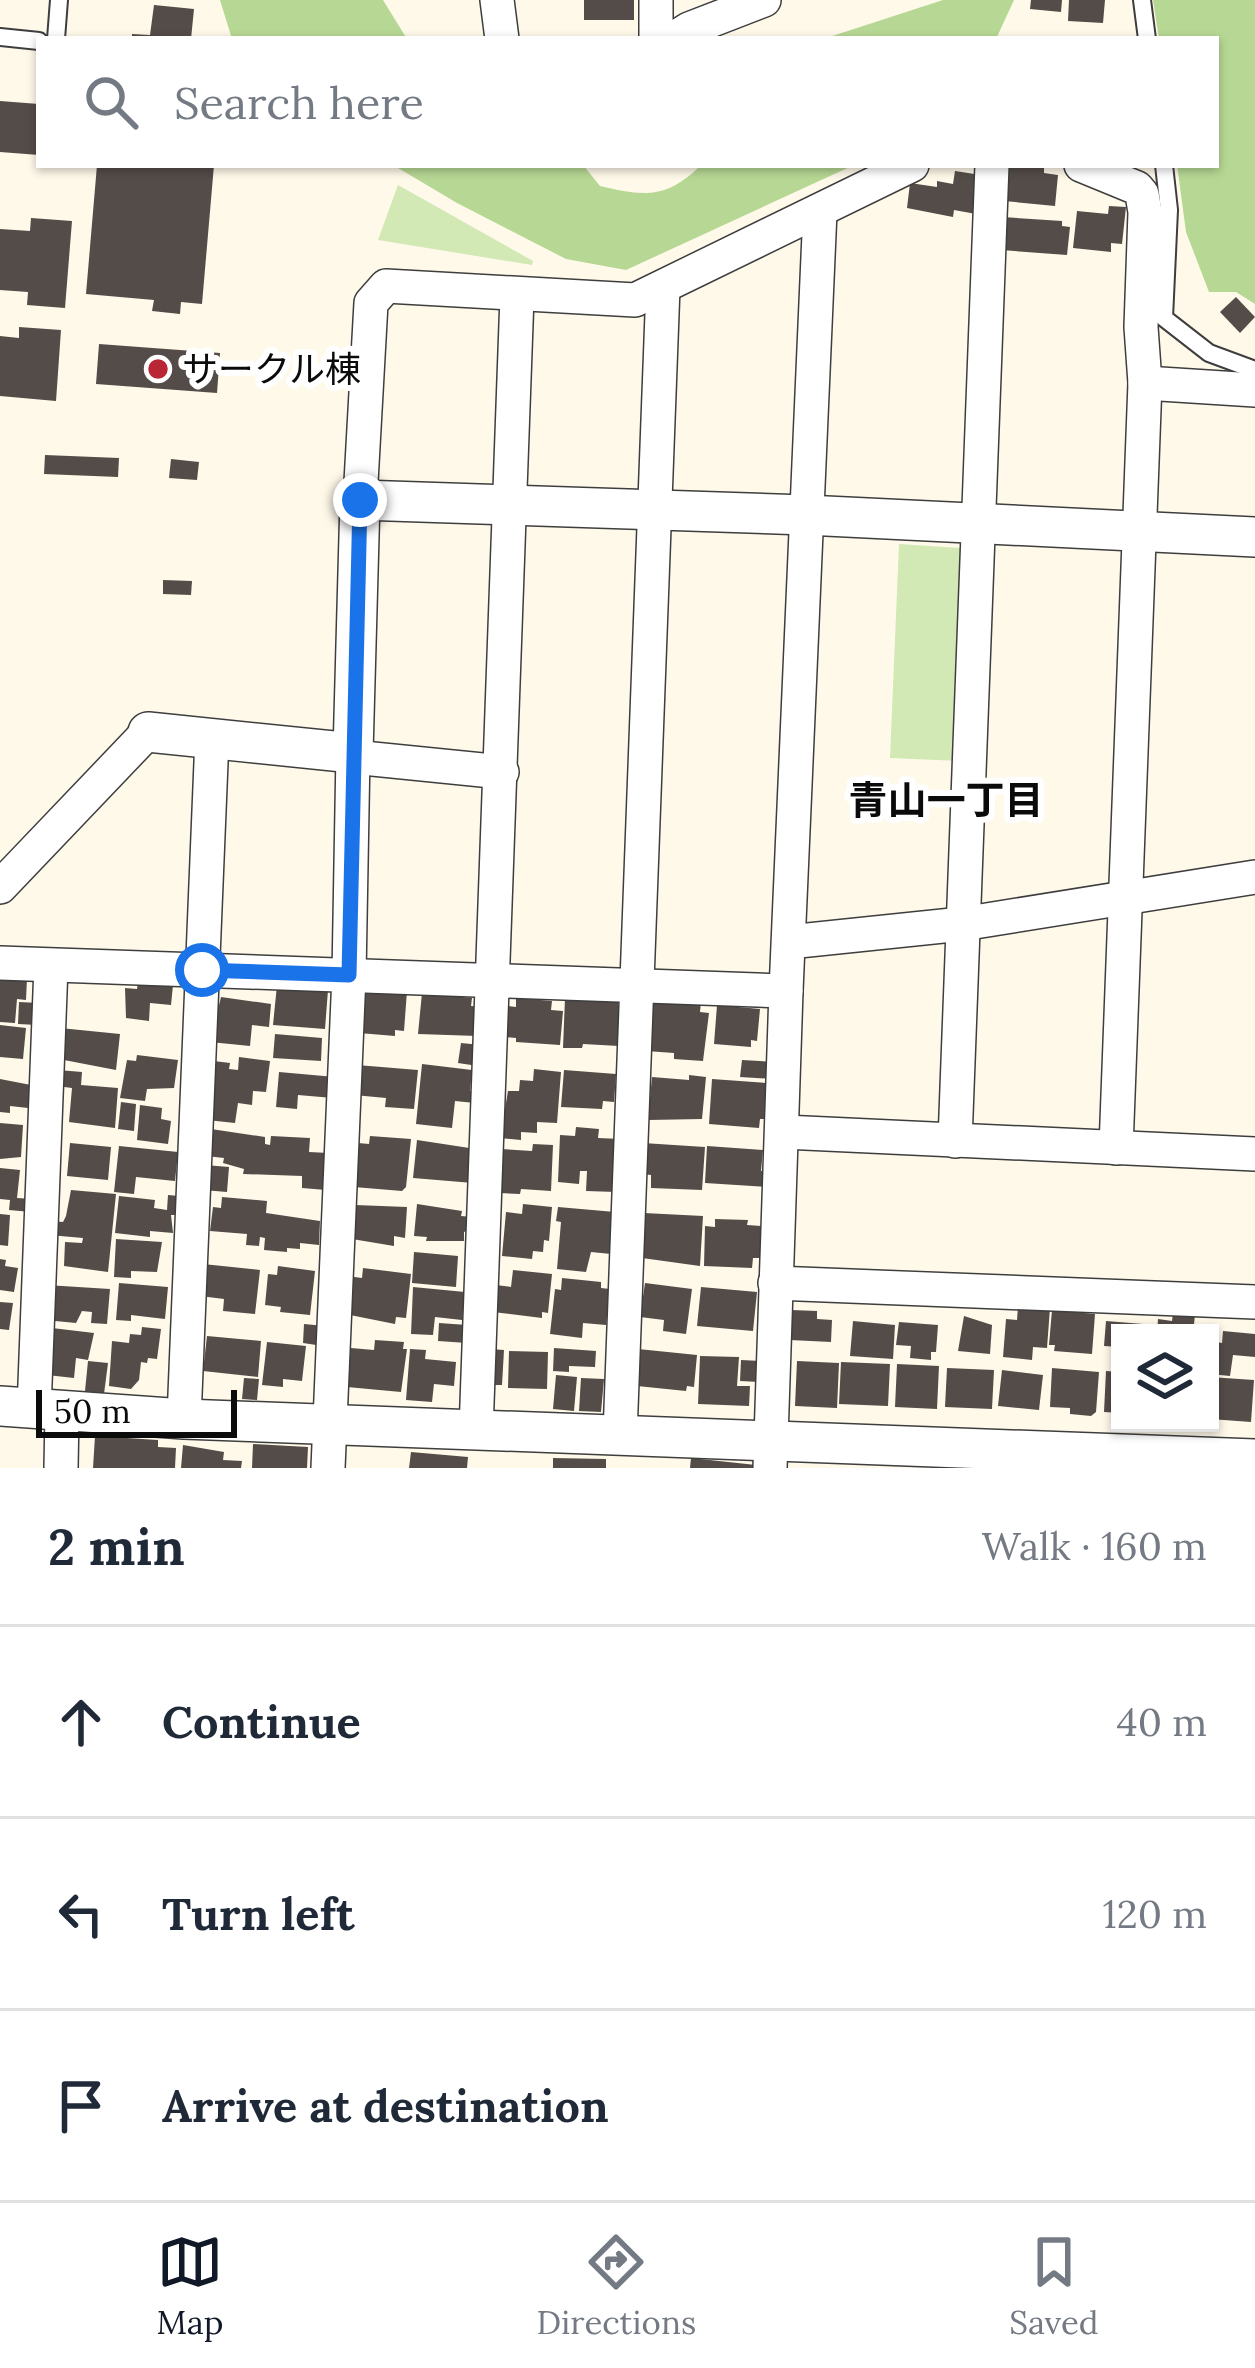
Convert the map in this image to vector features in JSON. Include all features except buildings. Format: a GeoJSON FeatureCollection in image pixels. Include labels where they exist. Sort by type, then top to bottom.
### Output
{"type":"FeatureCollection","features":[{"type":"Feature","properties":{"kind":"street"},"geometry":{"type":"LineString","coordinates":[[497,0],[502,36]]}},
{"type":"Feature","properties":{"kind":"street"},"geometry":{"type":"LineString","coordinates":[[656,0],[656,36]]}},
{"type":"Feature","properties":{"kind":"street"},"geometry":{"type":"LineString","coordinates":[[677,36],[764,0]]}},
{"type":"Feature","properties":{"kind":"street"},"geometry":{"type":"LineString","coordinates":[[328,1468],[349,975],[360,500],[371,303],[386,286],[635,300],[906,168]]}},
{"type":"Feature","properties":{"kind":"street"},"geometry":{"type":"LineString","coordinates":[[955,1141],[992,168]]}},
{"type":"Feature","properties":{"kind":"street"},"geometry":{"type":"LineString","coordinates":[[1089,168],[1142,194],[1145,383],[1116,1148]]}},
{"type":"Feature","properties":{"kind":"street"},"geometry":{"type":"LineString","coordinates":[[771,1455],[820,212]]}},
{"type":"Feature","properties":{"kind":"street"},"geometry":{"type":"LineString","coordinates":[[620,1435],[663,287]]}},
{"type":"Feature","properties":{"kind":"street"},"geometry":{"type":"LineString","coordinates":[[476,1431],[517,296]]}},
{"type":"Feature","properties":{"kind":"street"},"geometry":{"type":"LineString","coordinates":[[1145,383],[1255,390]]}},
{"type":"Feature","properties":{"kind":"street"},"geometry":{"type":"LineString","coordinates":[[360,500],[1255,537]]}},
{"type":"Feature","properties":{"kind":"street"},"geometry":{"type":"LineString","coordinates":[[0,887],[148,732],[502,772]]}},
{"type":"Feature","properties":{"kind":"street"},"geometry":{"type":"LineString","coordinates":[[184,1419],[212,739]]}},
{"type":"Feature","properties":{"kind":"street"},"geometry":{"type":"LineString","coordinates":[[789,942],[962,924],[1255,878]]}},
{"type":"Feature","properties":{"kind":"street"},"geometry":{"type":"LineString","coordinates":[[0,963],[786,992]]}},
{"type":"Feature","properties":{"kind":"street"},"geometry":{"type":"LineString","coordinates":[[51,966],[32,1410],[61,1468]]}},
{"type":"Feature","properties":{"kind":"street"},"geometry":{"type":"LineString","coordinates":[[784,1132],[1255,1154]]}},
{"type":"Feature","properties":{"kind":"street"},"geometry":{"type":"LineString","coordinates":[[775,1283],[1255,1302]]}},
{"type":"Feature","properties":{"kind":"street"},"geometry":{"type":"LineString","coordinates":[[32,1410],[620,1435],[771,1455],[1255,1459]]}},
{"type":"Feature","properties":{"kind":"lane"},"geometry":{"type":"LineString","coordinates":[[56,36],[59,0]]}},
{"type":"Feature","properties":{"kind":"lane"},"geometry":{"type":"LineString","coordinates":[[1142,0],[1147,36]]}},
{"type":"Feature","properties":{"kind":"lane"},"geometry":{"type":"LineString","coordinates":[[0,37],[36,40]]}},
{"type":"Feature","properties":{"kind":"lane"},"geometry":{"type":"LineString","coordinates":[[1163,168],[1169,210],[1164,318],[1209,353],[1255,370]]}},
{"type":"Feature","properties":{"kind":"green space"},"geometry":{"type":"Polygon","coordinates":[[[220,0],[383,0],[405,36],[231,36],[220,0]]]}},
{"type":"Feature","properties":{"kind":"green space"},"geometry":{"type":"Polygon","coordinates":[[[943,0],[1014,0],[997,36],[832,36],[943,0]]]}},
{"type":"Feature","properties":{"kind":"green space"},"geometry":{"type":"Polygon","coordinates":[[[1153,0],[1255,0],[1255,304],[1236,292],[1209,292],[1186,232],[1177,168],[1219,168],[1219,36],[1159,36],[1153,0]]]}},
{"type":"Feature","properties":{"kind":"green space"},"geometry":{"type":"Polygon","coordinates":[[[398,168],[585,168],[600,186],[642,193],[665,190],[697,168],[847,168],[626,270],[566,259],[398,168]]]}},
{"type":"Feature","properties":{"kind":"green space"},"geometry":{"type":"Polygon","coordinates":[[[398,185],[533,261],[532,265],[378,240],[398,185]]]}},
{"type":"Feature","properties":{"kind":"green space"},"geometry":{"type":"Polygon","coordinates":[[[899,544],[960,548],[969,555],[960,761],[890,758],[899,544]]]}},
{"type":"Feature","properties":{"kind":"place","name":"サークル棟"},"geometry":{"type":"Point","coordinates":[158,369]}},
{"type":"Feature","properties":{"kind":"district","name":"青山一丁目"},"geometry":{"type":"Point","coordinates":[946,800]}},
{"type":"Feature","properties":{"kind":"route"},"geometry":{"type":"LineString","coordinates":[[202,970],[349,975],[360,500]]}}]}
